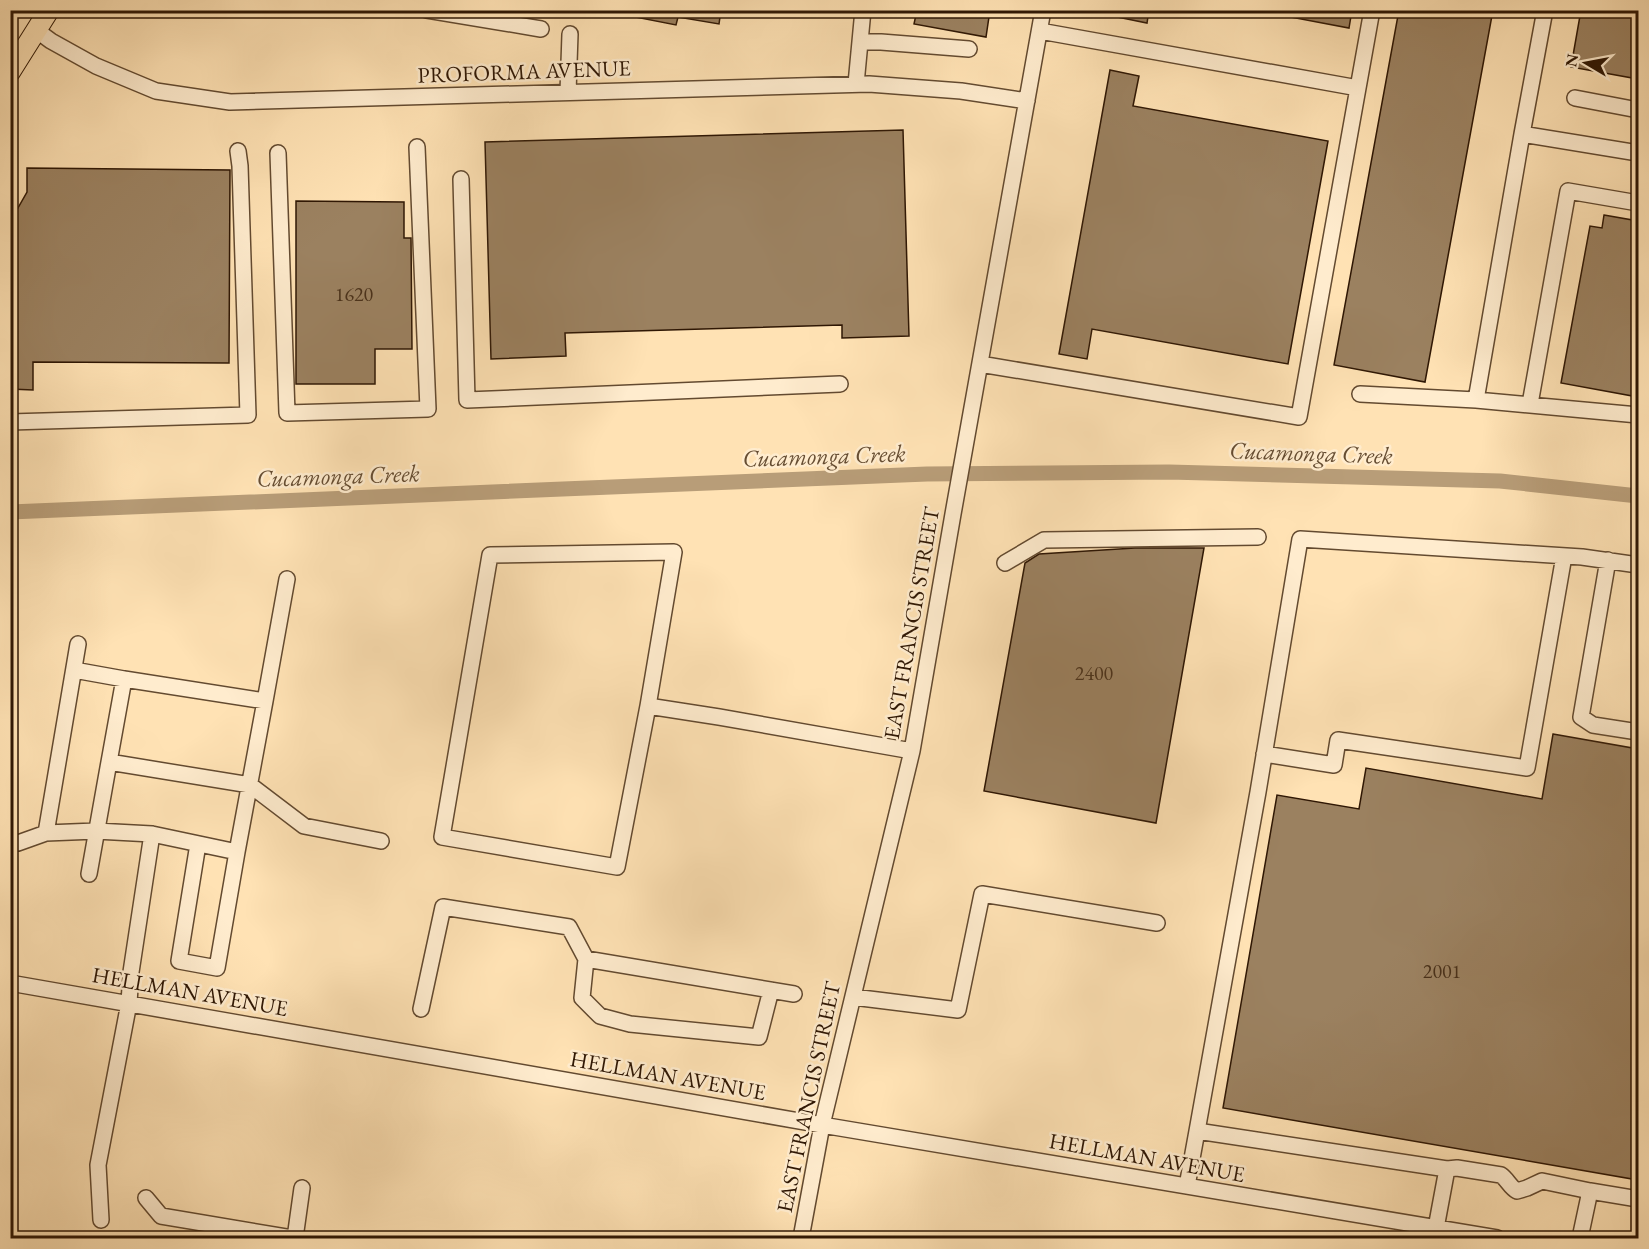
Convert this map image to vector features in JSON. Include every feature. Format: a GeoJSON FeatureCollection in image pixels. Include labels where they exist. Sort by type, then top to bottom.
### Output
{"type":"FeatureCollection","features":[{"type":"Feature","properties":{"kind":"main road"},"geometry":{"type":"LineString","coordinates":[[10,72],[49,10]]}},
{"type":"Feature","properties":{"kind":"street"},"geometry":{"type":"LineString","coordinates":[[427,10],[541,28]]}},
{"type":"Feature","properties":{"kind":"street"},"geometry":{"type":"LineString","coordinates":[[856,84],[863,10]]}},
{"type":"Feature","properties":{"kind":"street","name":"EAST FRANCIS STREET"},"geometry":{"type":"LineString","coordinates":[[801,1239],[822,1125],[912,751],[1043,10]]}},
{"type":"Feature","properties":{"kind":"street"},"geometry":{"type":"LineString","coordinates":[[980,364],[1299,417],[1372,10]]}},
{"type":"Feature","properties":{"kind":"street"},"geometry":{"type":"LineString","coordinates":[[1476,400],[1545,10]]}},
{"type":"Feature","properties":{"kind":"street","name":"PROFORMA AVENUE"},"geometry":{"type":"LineString","coordinates":[[36,30],[96,66],[156,91],[230,102],[856,84],[961,91],[1027,101]]}},
{"type":"Feature","properties":{"kind":"street"},"geometry":{"type":"LineString","coordinates":[[1040,31],[1358,88]]}},
{"type":"Feature","properties":{"kind":"street"},"geometry":{"type":"LineString","coordinates":[[568,92],[570,34]]}},
{"type":"Feature","properties":{"kind":"street"},"geometry":{"type":"LineString","coordinates":[[860,42],[969,49]]}},
{"type":"Feature","properties":{"kind":"street"},"geometry":{"type":"LineString","coordinates":[[1575,99],[1638,110]]}},
{"type":"Feature","properties":{"kind":"street"},"geometry":{"type":"LineString","coordinates":[[1522,134],[1638,153]]}},
{"type":"Feature","properties":{"kind":"street"},"geometry":{"type":"LineString","coordinates":[[278,153],[287,413],[428,409],[417,147]]}},
{"type":"Feature","properties":{"kind":"street"},"geometry":{"type":"LineString","coordinates":[[10,422],[248,415],[238,151]]}},
{"type":"Feature","properties":{"kind":"street"},"geometry":{"type":"LineString","coordinates":[[461,179],[467,400],[840,384]]}},
{"type":"Feature","properties":{"kind":"street"},"geometry":{"type":"LineString","coordinates":[[1530,404],[1568,191],[1638,202]]}},
{"type":"Feature","properties":{"kind":"street"},"geometry":{"type":"LineString","coordinates":[[1360,394],[1530,404],[1638,415]]}},
{"type":"Feature","properties":{"kind":"street"},"geometry":{"type":"LineString","coordinates":[[1005,563],[1044,540],[1258,537]]}},
{"type":"Feature","properties":{"kind":"street"},"geometry":{"type":"LineString","coordinates":[[1187,1186],[1300,538],[1564,556],[1638,565]]}},
{"type":"Feature","properties":{"kind":"street"},"geometry":{"type":"LineString","coordinates":[[674,552],[648,706],[617,867],[442,837],[490,555],[674,552]]}},
{"type":"Feature","properties":{"kind":"street"},"geometry":{"type":"LineString","coordinates":[[1264,754],[1334,765],[1338,740],[1527,768],[1564,556]]}},
{"type":"Feature","properties":{"kind":"street"},"geometry":{"type":"LineString","coordinates":[[1608,560],[1581,717],[1593,724],[1638,732]]}},
{"type":"Feature","properties":{"kind":"street"},"geometry":{"type":"LineString","coordinates":[[198,844],[179,961],[218,968],[287,579]]}},
{"type":"Feature","properties":{"kind":"street"},"geometry":{"type":"LineString","coordinates":[[46,833],[78,644]]}},
{"type":"Feature","properties":{"kind":"street"},"geometry":{"type":"LineString","coordinates":[[74,670],[265,701]]}},
{"type":"Feature","properties":{"kind":"street"},"geometry":{"type":"LineString","coordinates":[[89,874],[124,679]]}},
{"type":"Feature","properties":{"kind":"street"},"geometry":{"type":"LineString","coordinates":[[648,706],[912,751]]}},
{"type":"Feature","properties":{"kind":"street"},"geometry":{"type":"LineString","coordinates":[[109,762],[250,785],[304,826],[381,841]]}},
{"type":"Feature","properties":{"kind":"street"},"geometry":{"type":"LineString","coordinates":[[10,842],[18,843],[46,833],[96,831],[152,834],[237,852]]}},
{"type":"Feature","properties":{"kind":"street"},"geometry":{"type":"LineString","coordinates":[[101,1220],[98,1165],[129,1003],[131,972],[152,834]]}},
{"type":"Feature","properties":{"kind":"street"},"geometry":{"type":"LineString","coordinates":[[853,997],[958,1010],[982,894],[1157,923]]}},
{"type":"Feature","properties":{"kind":"street"},"geometry":{"type":"LineString","coordinates":[[421,1010],[443,908],[569,927],[586,959],[582,998],[600,1016],[630,1024],[759,1037],[771,990]]}},
{"type":"Feature","properties":{"kind":"street"},"geometry":{"type":"LineString","coordinates":[[586,959],[794,994]]}},
{"type":"Feature","properties":{"kind":"street","name":"HELLMAN AVENUE"},"geometry":{"type":"LineString","coordinates":[[10,983],[822,1125],[1497,1239]]}},
{"type":"Feature","properties":{"kind":"street"},"geometry":{"type":"LineString","coordinates":[[1197,1131],[1501,1175],[1517,1191],[1542,1181],[1638,1199]]}},
{"type":"Feature","properties":{"kind":"street"},"geometry":{"type":"LineString","coordinates":[[1436,1228],[1447,1169]]}},
{"type":"Feature","properties":{"kind":"street"},"geometry":{"type":"LineString","coordinates":[[146,1198],[161,1216],[293,1239],[302,1188]]}},
{"type":"Feature","properties":{"kind":"street"},"geometry":{"type":"LineString","coordinates":[[1580,1239],[1590,1191]]}},
{"type":"Feature","properties":{"kind":"building"},"geometry":{"type":"Polygon","coordinates":[[[631,10],[721,10],[719,24],[678,17],[676,25],[630,16],[631,10]]]}},
{"type":"Feature","properties":{"kind":"building"},"geometry":{"type":"Polygon","coordinates":[[[917,10],[990,10],[986,37],[914,24],[917,10]]]}},
{"type":"Feature","properties":{"kind":"building"},"geometry":{"type":"Polygon","coordinates":[[[1113,10],[1149,10],[1147,23],[1112,16],[1113,10]]]}},
{"type":"Feature","properties":{"kind":"building"},"geometry":{"type":"Polygon","coordinates":[[[1286,10],[1352,10],[1349,28],[1285,16],[1286,10]]]}},
{"type":"Feature","properties":{"kind":"building"},"geometry":{"type":"Polygon","coordinates":[[[1399,10],[1493,10],[1425,382],[1334,365],[1399,10]]]}},
{"type":"Feature","properties":{"kind":"building"},"geometry":{"type":"Polygon","coordinates":[[[1581,10],[1638,10],[1638,79],[1571,67],[1581,10]]]}},
{"type":"Feature","properties":{"kind":"building"},"geometry":{"type":"Polygon","coordinates":[[[1110,70],[1139,76],[1133,106],[1328,141],[1288,364],[1092,329],[1087,359],[1059,354],[1110,70]]]}},
{"type":"Feature","properties":{"kind":"building"},"geometry":{"type":"Polygon","coordinates":[[[903,130],[909,336],[842,338],[842,325],[565,333],[566,356],[491,359],[485,142],[903,130]]]}},
{"type":"Feature","properties":{"kind":"building"},"geometry":{"type":"Polygon","coordinates":[[[27,168],[230,170],[229,363],[33,362],[33,390],[10,389],[10,222],[27,192],[27,168]]]}},
{"type":"Feature","properties":{"kind":"building"},"geometry":{"type":"Polygon","coordinates":[[[296,201],[404,202],[404,238],[411,238],[412,349],[375,349],[375,384],[296,384],[296,201]]]}},
{"type":"Feature","properties":{"kind":"building"},"geometry":{"type":"Polygon","coordinates":[[[1604,215],[1638,221],[1638,397],[1561,383],[1590,226],[1602,228],[1604,215]]]}},
{"type":"Feature","properties":{"kind":"building"},"geometry":{"type":"Polygon","coordinates":[[[1135,548],[1204,548],[1156,823],[984,791],[1025,563],[1039,554],[1135,548]]]}},
{"type":"Feature","properties":{"kind":"building"},"geometry":{"type":"Polygon","coordinates":[[[1553,734],[1638,749],[1638,1180],[1223,1108],[1277,795],[1359,809],[1366,768],[1542,799],[1553,734]]]}},
{"type":"Feature","properties":{"kind":"waterway","name":"Cucamonga Creek"},"geometry":{"type":"LineString","coordinates":[[10,512],[927,474],[1169,472],[1500,481],[1638,496]]}}]}
